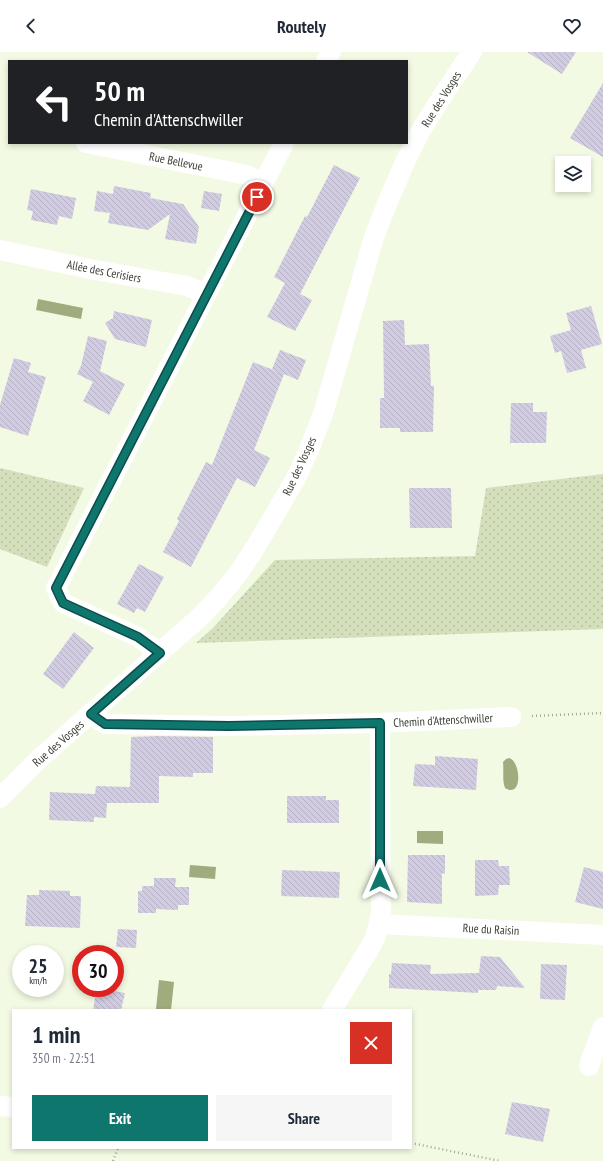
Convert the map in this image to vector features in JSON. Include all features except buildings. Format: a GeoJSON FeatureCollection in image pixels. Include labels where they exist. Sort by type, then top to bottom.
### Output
{"type":"FeatureCollection","features":[{"type":"Feature","properties":{"kind":"street","name":"Rue des Vosges"},"geometry":{"type":"LineString","coordinates":[[0,798],[39,759],[200,617],[238,574],[255,548],[295,480],[323,414],[374,237],[389,199],[420,132],[472,52]]}},
{"type":"Feature","properties":{"kind":"street","name":"Rue Bellevue"},"geometry":{"type":"LineString","coordinates":[[91,144],[247,175],[264,183]]}},
{"type":"Feature","properties":{"kind":"street"},"geometry":{"type":"LineString","coordinates":[[160,653],[138,637],[63,603],[56,588],[284,144]]}},
{"type":"Feature","properties":{"kind":"street","name":"Allée des Cerisiers"},"geometry":{"type":"LineString","coordinates":[[0,250],[95,270],[187,286],[206,294]]}},
{"type":"Feature","properties":{"kind":"street","name":"Chemin d'Attenschwiller"},"geometry":{"type":"LineString","coordinates":[[91,714],[105,724],[229,726],[380,723],[511,717]]}},
{"type":"Feature","properties":{"kind":"street"},"geometry":{"type":"LineString","coordinates":[[333,1009],[378,933],[381,911],[380,723]]}},
{"type":"Feature","properties":{"kind":"street","name":"Rue du Raisin"},"geometry":{"type":"LineString","coordinates":[[379,924],[603,935]]}},
{"type":"Feature","properties":{"kind":"street"},"geometry":{"type":"LineString","coordinates":[[589,1066],[603,1027]]}},
{"type":"Feature","properties":{"kind":"street"},"geometry":{"type":"LineString","coordinates":[[0,1106],[12,1107]]}},
{"type":"Feature","properties":{"kind":"path"},"geometry":{"type":"LineString","coordinates":[[511,717],[603,713]]}},
{"type":"Feature","properties":{"kind":"path"},"geometry":{"type":"LineString","coordinates":[[412,1144],[500,1161]]}},
{"type":"Feature","properties":{"kind":"path"},"geometry":{"type":"LineString","coordinates":[[113,1161],[118,1149]]}},
{"type":"Feature","properties":{"kind":"shaded area"},"geometry":{"type":"Polygon","coordinates":[[[38,299],[83,308],[81,319],[36,310],[38,299]]]}},
{"type":"Feature","properties":{"kind":"shaded area"},"geometry":{"type":"Polygon","coordinates":[[[0,468],[84,488],[47,567],[0,549],[0,468]]]}},
{"type":"Feature","properties":{"kind":"shaded area"},"geometry":{"type":"Polygon","coordinates":[[[603,474],[603,629],[196,643],[213,628],[275,560],[475,556],[486,488],[603,474]]]}},
{"type":"Feature","properties":{"kind":"shaded area"},"geometry":{"type":"Polygon","coordinates":[[[509,758],[513,761],[518,772],[517,784],[515,788],[511,790],[505,788],[503,779],[503,762],[509,758]]]}},
{"type":"Feature","properties":{"kind":"shaded area"},"geometry":{"type":"Polygon","coordinates":[[[417,831],[443,831],[443,844],[417,843],[417,831]]]}},
{"type":"Feature","properties":{"kind":"shaded area"},"geometry":{"type":"Polygon","coordinates":[[[190,865],[216,867],[215,879],[189,877],[190,865]]]}},
{"type":"Feature","properties":{"kind":"shaded area"},"geometry":{"type":"Polygon","coordinates":[[[159,980],[174,982],[171,1009],[156,1009],[159,980]]]}},
{"type":"Feature","properties":{"kind":"route"},"geometry":{"type":"LineString","coordinates":[[257,197],[56,588],[63,603],[138,637],[160,653],[91,714],[105,724],[229,726],[380,723],[380,880]]}}]}
